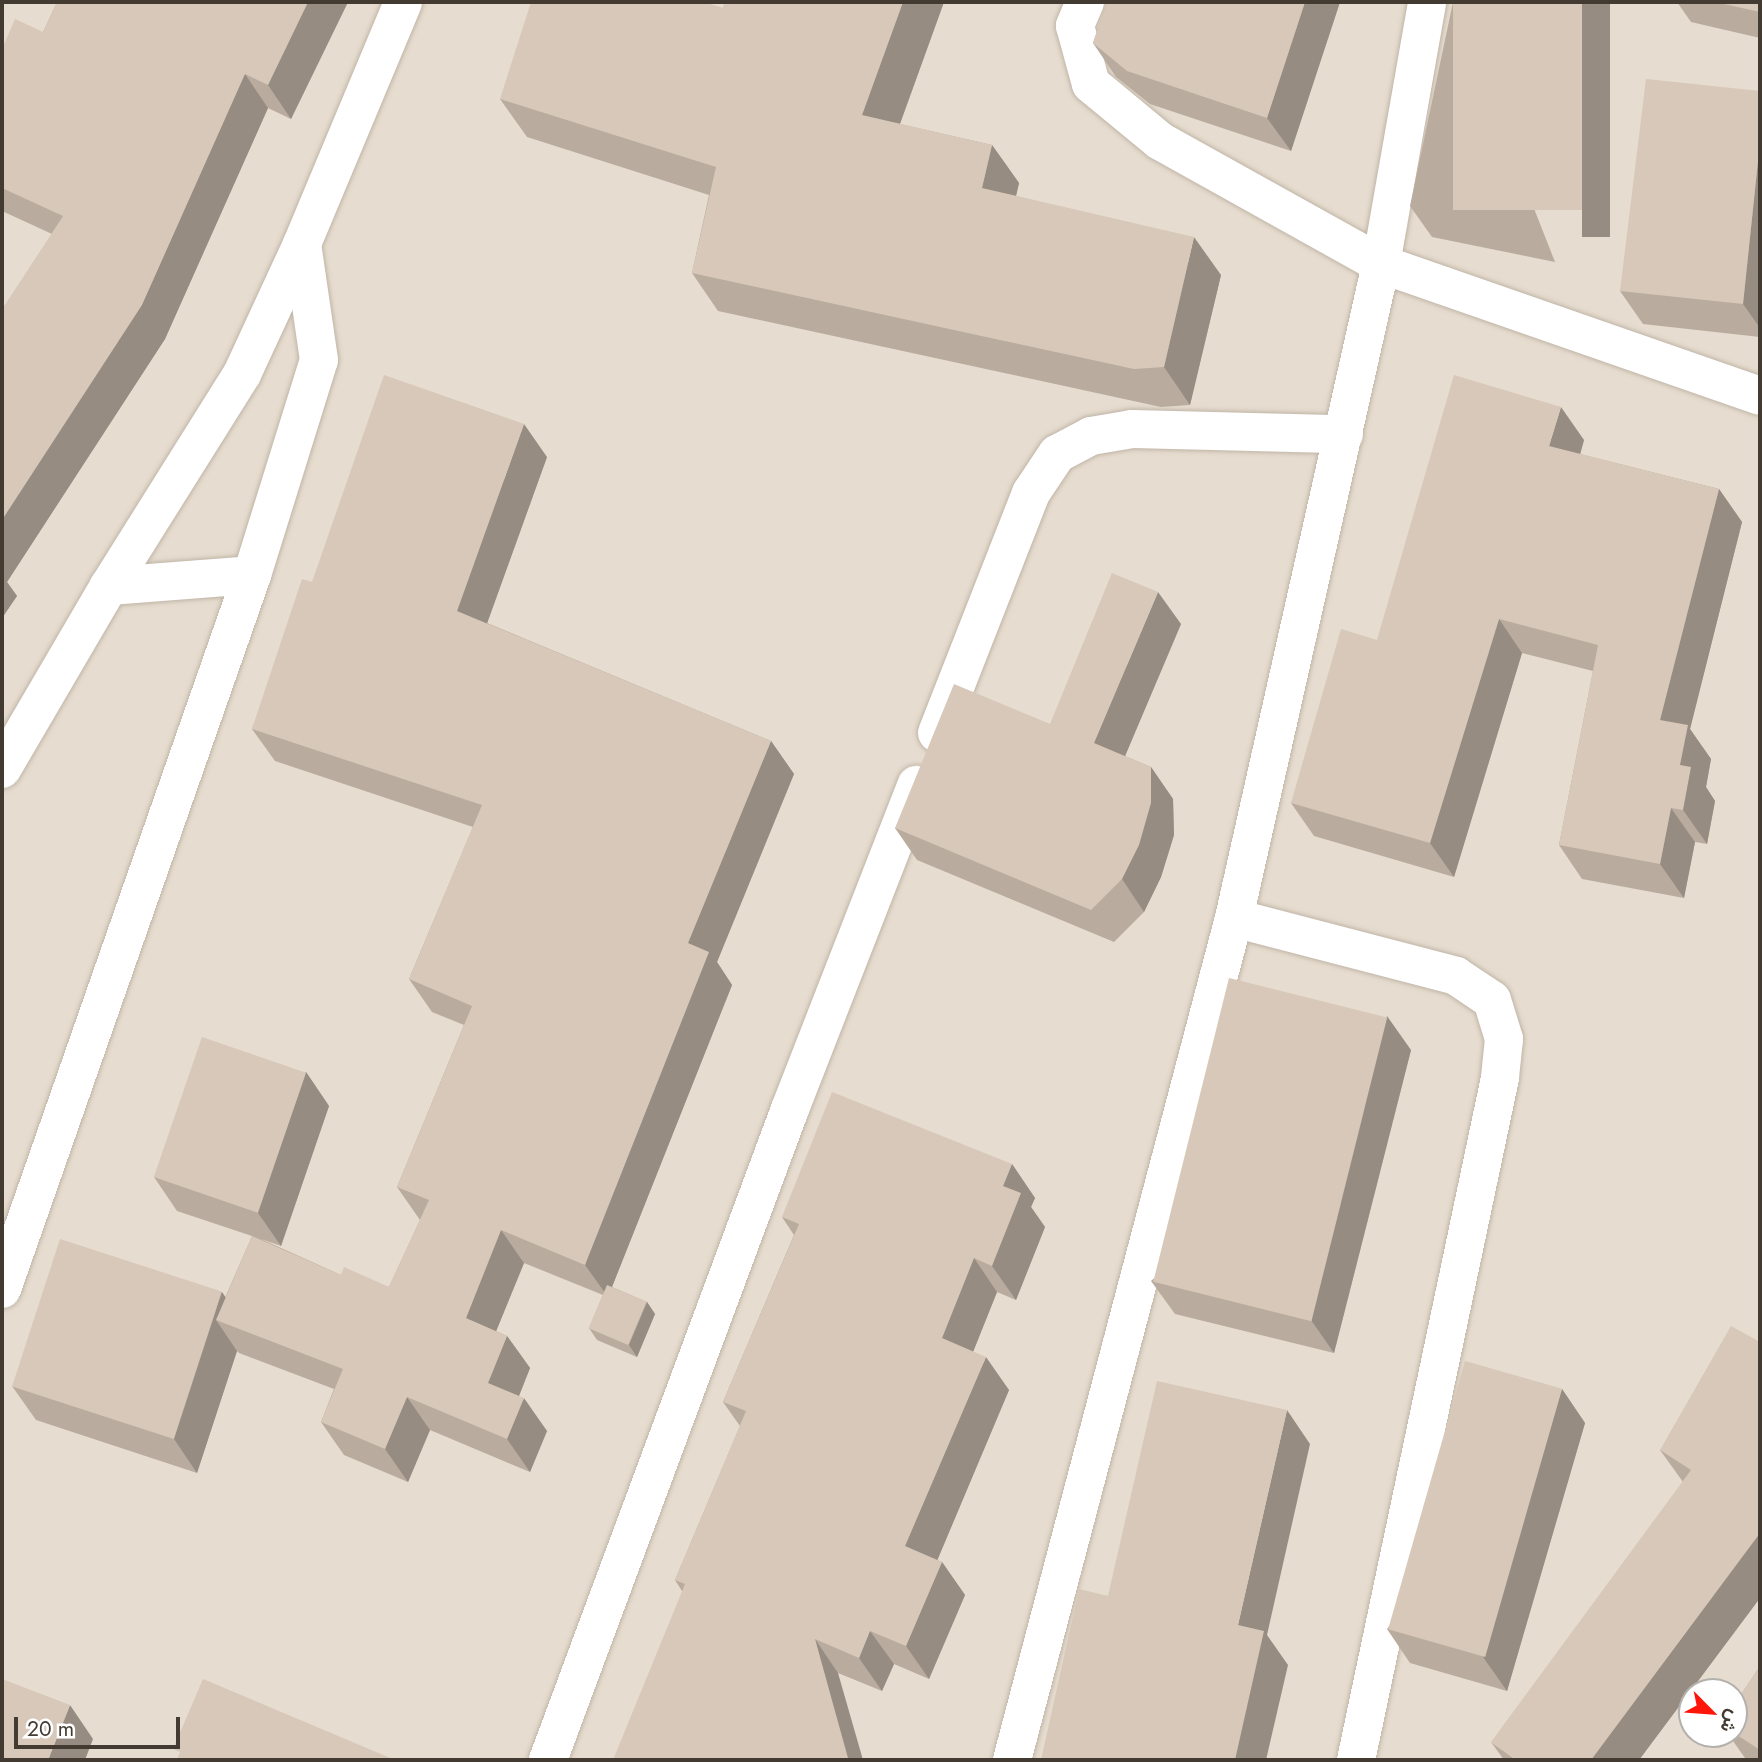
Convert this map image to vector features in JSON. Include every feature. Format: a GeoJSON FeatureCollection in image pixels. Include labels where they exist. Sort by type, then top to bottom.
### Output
{"type":"FeatureCollection","features":[{"type":"Feature","properties":{"kind":"street"},"geometry":{"type":"LineString","coordinates":[[2,769],[109,586],[242,374],[302,244],[403,2]]}},
{"type":"Feature","properties":{"kind":"street"},"geometry":{"type":"LineString","coordinates":[[1086,2],[1075,26],[1091,84],[1160,141],[1381,264],[1760,396]]}},
{"type":"Feature","properties":{"kind":"street"},"geometry":{"type":"LineString","coordinates":[[1012,1760],[1234,918],[1381,264],[1427,2]]}},
{"type":"Feature","properties":{"kind":"street"},"geometry":{"type":"LineString","coordinates":[[2,1289],[252,575],[319,359],[302,244]]}},
{"type":"Feature","properties":{"kind":"street"},"geometry":{"type":"LineString","coordinates":[[548,1760],[795,1096],[1031,493],[1057,454],[1091,436],[1182,427],[1344,434]]}},
{"type":"Feature","properties":{"kind":"street"},"geometry":{"type":"LineString","coordinates":[[109,586],[252,575]]}},
{"type":"Feature","properties":{"kind":"street"},"geometry":{"type":"LineString","coordinates":[[1234,918],[1456,976],[1492,1000],[1504,1039],[1500,1078],[1356,1760]]}},
{"type":"Feature","properties":{"kind":"shaded area"},"geometry":{"type":"Polygon","coordinates":[[[2,2],[1760,2],[1760,1760],[2,1760],[2,2]]]}},
{"type":"Feature","properties":{"kind":"building"},"geometry":{"type":"Polygon","coordinates":[[[57,2],[308,2],[268,85],[245,74],[142,305],[2,520],[2,310],[63,216],[2,188],[2,49],[15,19],[43,32],[57,2]]]}},
{"type":"Feature","properties":{"kind":"building"},"geometry":{"type":"Polygon","coordinates":[[[531,2],[704,2],[723,8],[725,2],[903,2],[862,115],[992,145],[982,188],[1194,237],[1164,367],[1134,369],[692,273],[716,167],[500,99],[531,2]]]}},
{"type":"Feature","properties":{"kind":"building"},"geometry":{"type":"Polygon","coordinates":[[[1107,2],[1305,2],[1267,118],[1127,71],[1093,43],[1107,2]]]}},
{"type":"Feature","properties":{"kind":"building"},"geometry":{"type":"Polygon","coordinates":[[[1453,2],[1582,2],[1582,210],[1453,210],[1453,2]]]}},
{"type":"Feature","properties":{"kind":"building"},"geometry":{"type":"Polygon","coordinates":[[[1715,2],[1760,2],[1760,12],[1715,2]]]}},
{"type":"Feature","properties":{"kind":"building"},"geometry":{"type":"Polygon","coordinates":[[[1646,79],[1760,91],[1760,142],[1743,304],[1620,291],[1646,79]]]}},
{"type":"Feature","properties":{"kind":"building"},"geometry":{"type":"Polygon","coordinates":[[[384,375],[524,424],[457,611],[771,741],[688,943],[709,952],[585,1265],[501,1230],[466,1318],[507,1336],[488,1383],[524,1398],[507,1439],[407,1397],[385,1449],[321,1422],[343,1369],[216,1320],[252,1236],[341,1275],[344,1267],[389,1287],[429,1200],[397,1187],[472,1006],[409,979],[482,805],[252,729],[302,579],[312,582],[384,375]]]}},
{"type":"Feature","properties":{"kind":"building"},"geometry":{"type":"Polygon","coordinates":[[[1454,375],[1561,407],[1549,446],[1719,489],[1660,720],[1688,725],[1680,765],[1691,767],[1683,810],[1671,808],[1660,864],[1559,845],[1598,645],[1499,619],[1430,843],[1291,803],[1341,629],[1377,640],[1454,375]]]}},
{"type":"Feature","properties":{"kind":"building"},"geometry":{"type":"Polygon","coordinates":[[[1112,573],[1158,592],[1094,743],[1151,767],[1151,803],[1139,845],[1122,879],[1091,910],[895,828],[954,684],[1050,724],[1112,573]]]}},
{"type":"Feature","properties":{"kind":"building"},"geometry":{"type":"Polygon","coordinates":[[[1229,978],[1387,1017],[1311,1321],[1153,1282],[1229,978]]]}},
{"type":"Feature","properties":{"kind":"building"},"geometry":{"type":"Polygon","coordinates":[[[202,1037],[306,1073],[258,1213],[154,1177],[202,1037]]]}},
{"type":"Feature","properties":{"kind":"building"},"geometry":{"type":"Polygon","coordinates":[[[832,1092],[1012,1164],[1003,1186],[1021,1193],[992,1266],[974,1258],[942,1338],[986,1357],[905,1546],[942,1562],[906,1646],[870,1631],[859,1658],[815,1639],[847,1760],[613,1760],[685,1584],[675,1580],[746,1411],[723,1402],[799,1224],[782,1217],[832,1092]]]}},
{"type":"Feature","properties":{"kind":"building"},"geometry":{"type":"Polygon","coordinates":[[[60,1239],[222,1292],[174,1439],[12,1386],[60,1239]]]}},
{"type":"Feature","properties":{"kind":"building"},"geometry":{"type":"Polygon","coordinates":[[[607,1285],[647,1302],[628,1345],[589,1328],[607,1285]]]}},
{"type":"Feature","properties":{"kind":"building"},"geometry":{"type":"Polygon","coordinates":[[[1731,1326],[1760,1342],[1760,1533],[1591,1760],[1516,1760],[1491,1742],[1691,1470],[1660,1450],[1731,1326]]]}},
{"type":"Feature","properties":{"kind":"building"},"geometry":{"type":"Polygon","coordinates":[[[1465,1361],[1562,1389],[1485,1657],[1388,1629],[1465,1361]]]}},
{"type":"Feature","properties":{"kind":"building"},"geometry":{"type":"Polygon","coordinates":[[[1157,1381],[1287,1410],[1238,1625],[1264,1631],[1235,1760],[1041,1760],[1079,1589],[1108,1596],[1157,1381]]]}},
{"type":"Feature","properties":{"kind":"building"},"geometry":{"type":"Polygon","coordinates":[[[1760,1666],[1760,1750],[1748,1742],[1748,1684],[1760,1666]]]}},
{"type":"Feature","properties":{"kind":"building"},"geometry":{"type":"Polygon","coordinates":[[[2,1679],[70,1705],[48,1760],[2,1760],[2,1679]]]}},
{"type":"Feature","properties":{"kind":"building"},"geometry":{"type":"Polygon","coordinates":[[[203,1679],[395,1760],[177,1760],[180,1752],[173,1749],[203,1679]]]}}]}
